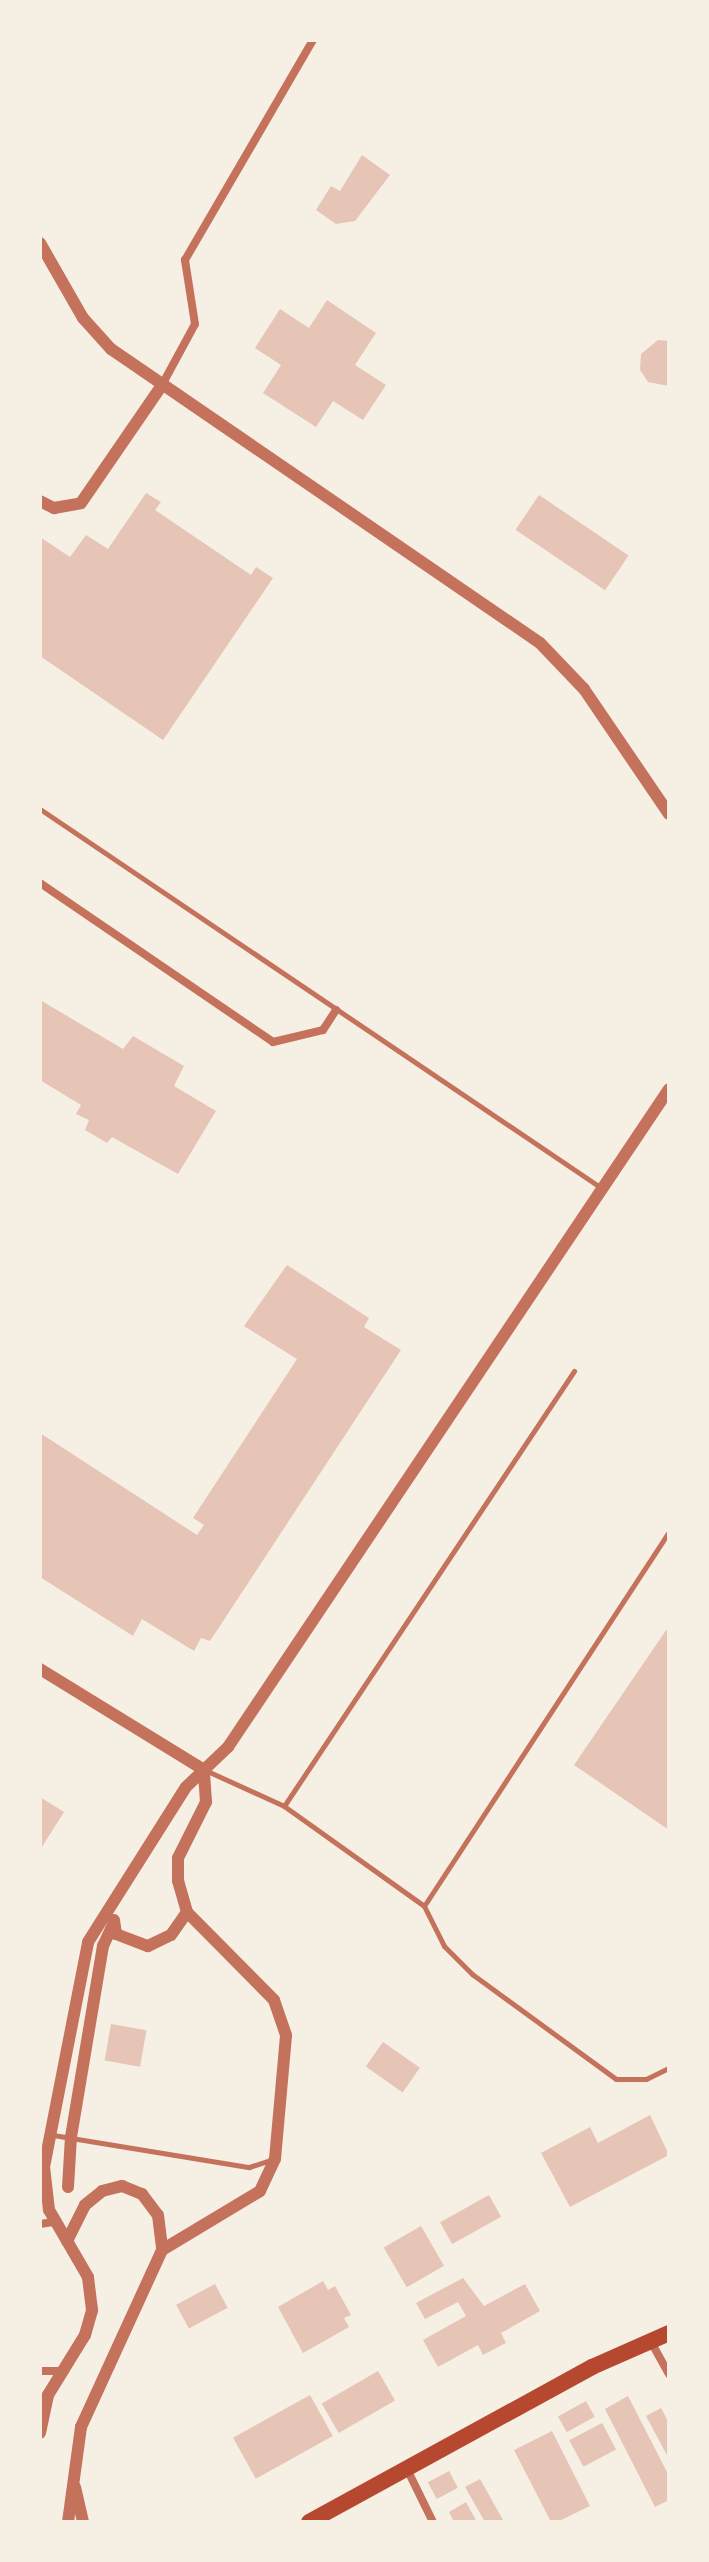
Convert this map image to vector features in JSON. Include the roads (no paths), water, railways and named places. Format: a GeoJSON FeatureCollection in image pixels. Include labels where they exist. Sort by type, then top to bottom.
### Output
{"type":"FeatureCollection","features":[{"type":"Feature","properties":{"kind":"main road"},"geometry":{"type":"LineString","coordinates":[[309,2522],[406,2468],[650,2340],[669,2333]]}},
{"type":"Feature","properties":{"kind":"street"},"geometry":{"type":"LineString","coordinates":[[40,501],[54,508],[81,503],[162,385],[195,324],[185,260],[313,40]]}},
{"type":"Feature","properties":{"kind":"street"},"geometry":{"type":"LineString","coordinates":[[40,243],[83,318],[111,349],[540,643],[584,689],[669,814]]}},
{"type":"Feature","properties":{"kind":"street"},"geometry":{"type":"LineString","coordinates":[[40,883],[273,1042],[323,1030],[336,1010]]}},
{"type":"Feature","properties":{"kind":"street"},"geometry":{"type":"LineString","coordinates":[[40,2433],[59,2371],[85,2335],[94,2295],[55,2222],[46,2196],[44,2167],[88,1942],[186,1787],[228,1747],[600,1187],[669,1089]]}},
{"type":"Feature","properties":{"kind":"street"},"geometry":{"type":"LineString","coordinates":[[40,1669],[204,1770]]}},
{"type":"Feature","properties":{"kind":"street"},"geometry":{"type":"LineString","coordinates":[[162,2250],[260,2191],[275,2159],[286,2035],[274,2000],[187,1912],[178,1858],[206,1802],[204,1770]]}},
{"type":"Feature","properties":{"kind":"street"},"geometry":{"type":"LineString","coordinates":[[115,1897],[116,1934],[148,1946],[171,1935],[187,1912]]}},
{"type":"Feature","properties":{"kind":"street"},"geometry":{"type":"LineString","coordinates":[[68,2187],[71,2137],[103,1946],[114,1922]]}},
{"type":"Feature","properties":{"kind":"street"},"geometry":{"type":"LineString","coordinates":[[67,2241],[85,2205],[102,2191],[122,2186],[142,2194],[158,2215],[162,2250],[81,2427],[68,2522]]}},
{"type":"Feature","properties":{"kind":"street"},"geometry":{"type":"LineString","coordinates":[[40,2224],[55,2222]]}},
{"type":"Feature","properties":{"kind":"street"},"geometry":{"type":"LineString","coordinates":[[650,2340],[669,2374]]}},
{"type":"Feature","properties":{"kind":"street"},"geometry":{"type":"LineString","coordinates":[[40,2371],[59,2371]]}},
{"type":"Feature","properties":{"kind":"street"},"geometry":{"type":"LineString","coordinates":[[406,2468],[433,2522]]}},
{"type":"Feature","properties":{"kind":"street"},"geometry":{"type":"LineString","coordinates":[[73,2476],[83,2522]]}},
{"type":"Feature","properties":{"kind":"lane"},"geometry":{"type":"LineString","coordinates":[[40,809],[600,1187]]}},
{"type":"Feature","properties":{"kind":"lane"},"geometry":{"type":"LineString","coordinates":[[284,1806],[574,1371]]}},
{"type":"Feature","properties":{"kind":"lane"},"geometry":{"type":"LineString","coordinates":[[424,1906],[669,1531]]}},
{"type":"Feature","properties":{"kind":"lane"},"geometry":{"type":"LineString","coordinates":[[204,1770],[284,1806],[424,1906],[444,1946],[472,1974],[616,2079],[646,2079],[669,2068]]}},
{"type":"Feature","properties":{"kind":"lane"},"geometry":{"type":"LineString","coordinates":[[52,2134],[249,2167],[275,2159]]}}]}
